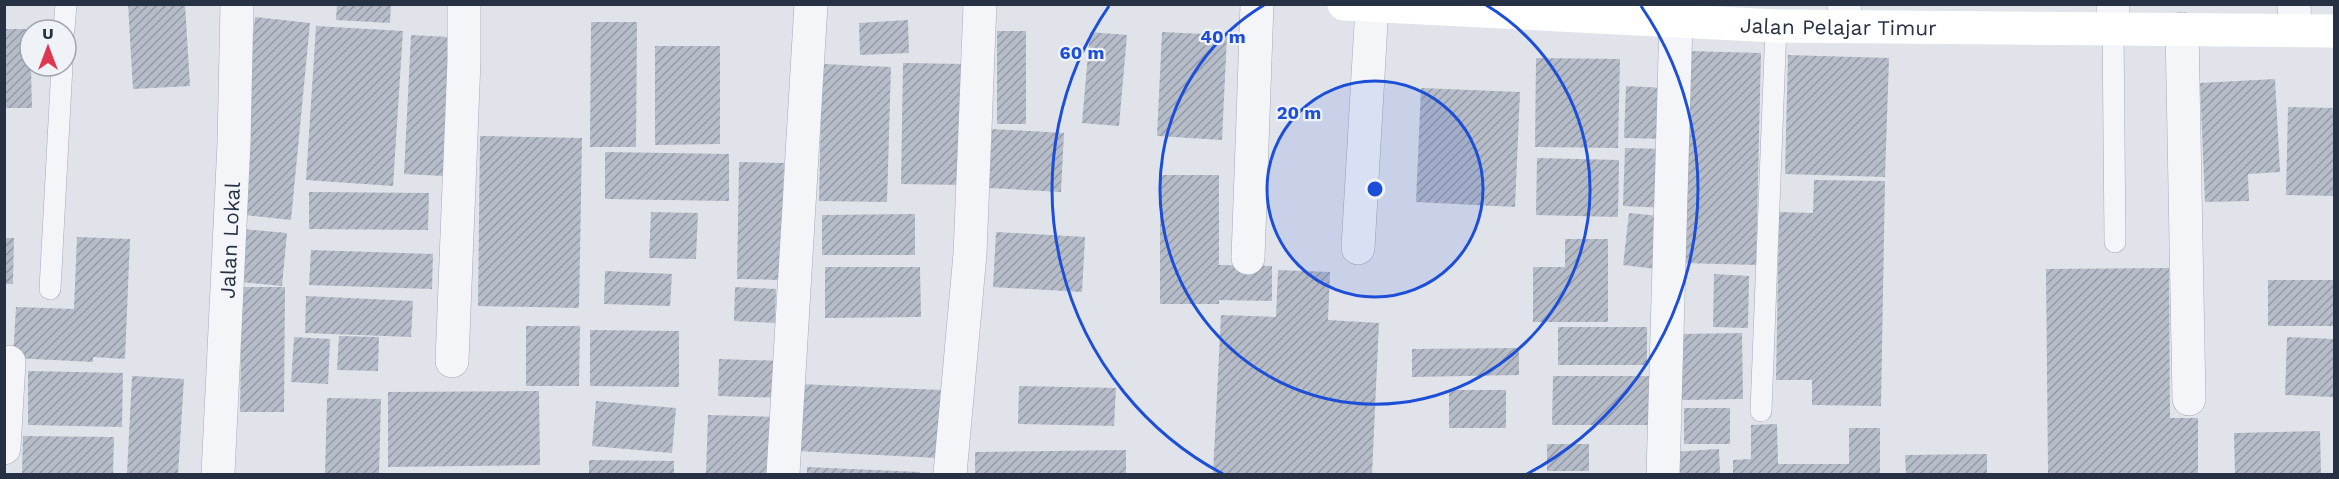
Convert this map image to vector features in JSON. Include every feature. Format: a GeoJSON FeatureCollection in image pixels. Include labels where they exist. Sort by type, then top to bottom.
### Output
{"type":"FeatureCollection","features":[{"type":"Feature","properties":{"kind":"street","name":"Jalan Lokal"},"geometry":{"type":"LineString","coordinates":[[218,474],[233,155],[237,4]]}},
{"type":"Feature","properties":{"kind":"street"},"geometry":{"type":"LineString","coordinates":[[452,361],[464,60],[464,4]]}},
{"type":"Feature","properties":{"kind":"street"},"geometry":{"type":"LineString","coordinates":[[783,474],[811,4]]}},
{"type":"Feature","properties":{"kind":"street"},"geometry":{"type":"LineString","coordinates":[[950,474],[970,254],[980,4]]}},
{"type":"Feature","properties":{"kind":"street"},"geometry":{"type":"LineString","coordinates":[[1248,258],[1257,4]]}},
{"type":"Feature","properties":{"kind":"street"},"geometry":{"type":"LineString","coordinates":[[1358,5],[1358,248]]}},
{"type":"Feature","properties":{"kind":"street","name":"Jalan Pelajar Timur"},"geometry":{"type":"LineString","coordinates":[[1358,5],[1598,11],[1676,21],[1776,26],[1845,15],[2113,16],[2182,29],[2295,17],[2334,31]]}},
{"type":"Feature","properties":{"kind":"street"},"geometry":{"type":"LineString","coordinates":[[1663,474],[1676,21]]}},
{"type":"Feature","properties":{"kind":"street"},"geometry":{"type":"LineString","coordinates":[[2182,29],[2189,399]]}},
{"type":"Feature","properties":{"kind":"street"},"geometry":{"type":"LineString","coordinates":[[4,448],[9,362]]}},
{"type":"Feature","properties":{"kind":"lane"},"geometry":{"type":"LineString","coordinates":[[2113,16],[2115,242]]}},
{"type":"Feature","properties":{"kind":"lane"},"geometry":{"type":"LineString","coordinates":[[1761,411],[1776,26]]}},
{"type":"Feature","properties":{"kind":"lane"},"geometry":{"type":"LineString","coordinates":[[50,289],[61,78]]}},
{"type":"Feature","properties":{"kind":"building"},"geometry":{"type":"Polygon","coordinates":[[[128,4],[185,4],[190,86],[133,89],[128,4]]]}},
{"type":"Feature","properties":{"kind":"building"},"geometry":{"type":"Polygon","coordinates":[[[337,4],[391,4],[390,23],[336,20],[337,4]]]}},
{"type":"Feature","properties":{"kind":"building"},"geometry":{"type":"Polygon","coordinates":[[[255,17],[310,23],[291,220],[235,214],[255,17]]]}},
{"type":"Feature","properties":{"kind":"building"},"geometry":{"type":"Polygon","coordinates":[[[908,20],[909,53],[860,55],[859,23],[908,20]]]}},
{"type":"Feature","properties":{"kind":"building"},"geometry":{"type":"Polygon","coordinates":[[[591,22],[637,22],[636,147],[590,147],[591,22]]]}},
{"type":"Feature","properties":{"kind":"building"},"geometry":{"type":"Polygon","coordinates":[[[316,26],[403,31],[393,186],[306,180],[316,26]]]}},
{"type":"Feature","properties":{"kind":"building"},"geometry":{"type":"Polygon","coordinates":[[[4,29],[18,29],[18,78],[31,78],[32,108],[4,108],[4,29]]]}},
{"type":"Feature","properties":{"kind":"building"},"geometry":{"type":"Polygon","coordinates":[[[997,31],[1026,31],[1026,124],[997,124],[997,31]]]}},
{"type":"Feature","properties":{"kind":"building"},"geometry":{"type":"Polygon","coordinates":[[[1090,32],[1127,35],[1119,126],[1082,123],[1090,32]]]}},
{"type":"Feature","properties":{"kind":"building"},"geometry":{"type":"Polygon","coordinates":[[[1162,32],[1227,35],[1222,140],[1157,136],[1162,32]]]}},
{"type":"Feature","properties":{"kind":"building"},"geometry":{"type":"Polygon","coordinates":[[[411,35],[449,37],[443,176],[404,174],[411,35]]]}},
{"type":"Feature","properties":{"kind":"building"},"geometry":{"type":"Polygon","coordinates":[[[655,46],[720,46],[720,144],[655,145],[655,46]]]}},
{"type":"Feature","properties":{"kind":"building"},"geometry":{"type":"Polygon","coordinates":[[[1687,51],[1761,53],[1756,265],[1682,263],[1687,51]]]}},
{"type":"Feature","properties":{"kind":"building"},"geometry":{"type":"Polygon","coordinates":[[[1788,55],[1889,58],[1885,177],[1785,174],[1788,55]]]}},
{"type":"Feature","properties":{"kind":"building"},"geometry":{"type":"Polygon","coordinates":[[[1536,58],[1620,59],[1618,148],[1535,147],[1536,58]]]}},
{"type":"Feature","properties":{"kind":"building"},"geometry":{"type":"Polygon","coordinates":[[[903,63],[966,64],[963,185],[901,184],[903,63]]]}},
{"type":"Feature","properties":{"kind":"building"},"geometry":{"type":"Polygon","coordinates":[[[822,64],[891,67],[887,202],[819,201],[822,64]]]}},
{"type":"Feature","properties":{"kind":"building"},"geometry":{"type":"Polygon","coordinates":[[[2275,79],[2280,172],[2248,174],[2249,201],[2205,202],[2200,83],[2275,79]]]}},
{"type":"Feature","properties":{"kind":"building"},"geometry":{"type":"Polygon","coordinates":[[[1626,86],[1666,88],[1665,139],[1624,138],[1626,86]]]}},
{"type":"Feature","properties":{"kind":"building"},"geometry":{"type":"Polygon","coordinates":[[[1421,88],[1520,92],[1515,207],[1416,202],[1421,88]]]}},
{"type":"Feature","properties":{"kind":"building"},"geometry":{"type":"Polygon","coordinates":[[[2288,107],[2334,108],[2334,196],[2286,195],[2288,107]]]}},
{"type":"Feature","properties":{"kind":"building"},"geometry":{"type":"Polygon","coordinates":[[[992,129],[1064,133],[1061,192],[989,188],[992,129]]]}},
{"type":"Feature","properties":{"kind":"building"},"geometry":{"type":"Polygon","coordinates":[[[480,136],[582,138],[579,308],[478,306],[480,136]]]}},
{"type":"Feature","properties":{"kind":"building"},"geometry":{"type":"Polygon","coordinates":[[[1625,148],[1669,149],[1667,208],[1623,206],[1625,148]]]}},
{"type":"Feature","properties":{"kind":"building"},"geometry":{"type":"Polygon","coordinates":[[[605,152],[729,154],[729,201],[605,199],[605,152]]]}},
{"type":"Feature","properties":{"kind":"building"},"geometry":{"type":"Polygon","coordinates":[[[1537,158],[1619,160],[1618,217],[1536,215],[1537,158]]]}},
{"type":"Feature","properties":{"kind":"building"},"geometry":{"type":"Polygon","coordinates":[[[739,162],[784,163],[781,280],[737,279],[739,162]]]}},
{"type":"Feature","properties":{"kind":"building"},"geometry":{"type":"Polygon","coordinates":[[[1160,175],[1219,175],[1219,265],[1272,266],[1272,301],[1219,300],[1219,304],[1160,304],[1160,175]]]}},
{"type":"Feature","properties":{"kind":"building"},"geometry":{"type":"Polygon","coordinates":[[[1814,180],[1885,181],[1881,406],[1812,405],[1812,380],[1776,380],[1779,212],[1813,213],[1814,180]]]}},
{"type":"Feature","properties":{"kind":"building"},"geometry":{"type":"Polygon","coordinates":[[[309,192],[429,193],[428,230],[309,229],[309,192]]]}},
{"type":"Feature","properties":{"kind":"building"},"geometry":{"type":"Polygon","coordinates":[[[651,212],[698,213],[696,259],[649,258],[651,212]]]}},
{"type":"Feature","properties":{"kind":"building"},"geometry":{"type":"Polygon","coordinates":[[[1629,213],[1669,217],[1664,270],[1623,265],[1629,213]]]}},
{"type":"Feature","properties":{"kind":"building"},"geometry":{"type":"Polygon","coordinates":[[[915,214],[915,255],[822,255],[822,215],[915,214]]]}},
{"type":"Feature","properties":{"kind":"building"},"geometry":{"type":"Polygon","coordinates":[[[233,228],[287,233],[282,286],[229,281],[233,228]]]}},
{"type":"Feature","properties":{"kind":"building"},"geometry":{"type":"Polygon","coordinates":[[[996,232],[1085,237],[1082,292],[993,287],[996,232]]]}},
{"type":"Feature","properties":{"kind":"building"},"geometry":{"type":"Polygon","coordinates":[[[77,237],[130,239],[125,359],[93,357],[93,362],[13,358],[16,307],[74,309],[77,237]]]}},
{"type":"Feature","properties":{"kind":"building"},"geometry":{"type":"Polygon","coordinates":[[[4,238],[14,238],[13,284],[4,284],[4,238]]]}},
{"type":"Feature","properties":{"kind":"building"},"geometry":{"type":"Polygon","coordinates":[[[1565,239],[1608,239],[1608,322],[1533,322],[1533,267],[1565,267],[1565,239]]]}},
{"type":"Feature","properties":{"kind":"building"},"geometry":{"type":"Polygon","coordinates":[[[311,250],[433,254],[432,289],[309,285],[311,250]]]}},
{"type":"Feature","properties":{"kind":"building"},"geometry":{"type":"Polygon","coordinates":[[[825,267],[920,267],[921,317],[825,318],[825,267]]]}},
{"type":"Feature","properties":{"kind":"building"},"geometry":{"type":"Polygon","coordinates":[[[2169,268],[2170,418],[2198,418],[2198,474],[2048,474],[2046,269],[2169,268]]]}},
{"type":"Feature","properties":{"kind":"building"},"geometry":{"type":"Polygon","coordinates":[[[1278,270],[1330,272],[1328,320],[1379,323],[1372,474],[1213,474],[1221,315],[1276,317],[1278,270]]]}},
{"type":"Feature","properties":{"kind":"building"},"geometry":{"type":"Polygon","coordinates":[[[605,271],[672,274],[670,306],[604,304],[605,271]]]}},
{"type":"Feature","properties":{"kind":"building"},"geometry":{"type":"Polygon","coordinates":[[[1714,274],[1749,276],[1748,328],[1713,327],[1714,274]]]}},
{"type":"Feature","properties":{"kind":"building"},"geometry":{"type":"Polygon","coordinates":[[[2268,280],[2334,280],[2334,326],[2268,326],[2268,280]]]}},
{"type":"Feature","properties":{"kind":"building"},"geometry":{"type":"Polygon","coordinates":[[[242,287],[285,287],[284,412],[240,412],[242,287]]]}},
{"type":"Feature","properties":{"kind":"building"},"geometry":{"type":"Polygon","coordinates":[[[735,287],[776,289],[775,323],[734,321],[735,287]]]}},
{"type":"Feature","properties":{"kind":"building"},"geometry":{"type":"Polygon","coordinates":[[[306,296],[413,301],[411,337],[305,333],[306,296]]]}},
{"type":"Feature","properties":{"kind":"building"},"geometry":{"type":"Polygon","coordinates":[[[526,326],[580,326],[579,386],[526,386],[526,326]]]}},
{"type":"Feature","properties":{"kind":"building"},"geometry":{"type":"Polygon","coordinates":[[[1558,327],[1647,327],[1647,365],[1558,365],[1558,327]]]}},
{"type":"Feature","properties":{"kind":"building"},"geometry":{"type":"Polygon","coordinates":[[[590,330],[679,331],[679,387],[590,386],[590,330]]]}},
{"type":"Feature","properties":{"kind":"building"},"geometry":{"type":"Polygon","coordinates":[[[1742,333],[1743,399],[1682,400],[1680,334],[1742,333]]]}},
{"type":"Feature","properties":{"kind":"building"},"geometry":{"type":"Polygon","coordinates":[[[339,336],[379,337],[378,371],[337,370],[339,336]]]}},
{"type":"Feature","properties":{"kind":"building"},"geometry":{"type":"Polygon","coordinates":[[[294,337],[330,339],[328,384],[291,382],[294,337]]]}},
{"type":"Feature","properties":{"kind":"building"},"geometry":{"type":"Polygon","coordinates":[[[2287,337],[2334,339],[2334,397],[2285,395],[2287,337]]]}},
{"type":"Feature","properties":{"kind":"building"},"geometry":{"type":"Polygon","coordinates":[[[1519,348],[1519,375],[1412,377],[1412,349],[1519,348]]]}},
{"type":"Feature","properties":{"kind":"building"},"geometry":{"type":"Polygon","coordinates":[[[719,359],[784,361],[783,398],[718,396],[719,359]]]}},
{"type":"Feature","properties":{"kind":"building"},"geometry":{"type":"Polygon","coordinates":[[[28,371],[123,373],[122,427],[28,425],[28,371]]]}},
{"type":"Feature","properties":{"kind":"building"},"geometry":{"type":"Polygon","coordinates":[[[132,376],[184,379],[178,474],[127,474],[132,376]]]}},
{"type":"Feature","properties":{"kind":"building"},"geometry":{"type":"Polygon","coordinates":[[[1553,376],[1658,376],[1658,425],[1552,425],[1553,376]]]}},
{"type":"Feature","properties":{"kind":"building"},"geometry":{"type":"Polygon","coordinates":[[[799,384],[941,390],[938,458],[796,451],[799,384]]]}},
{"type":"Feature","properties":{"kind":"building"},"geometry":{"type":"Polygon","coordinates":[[[1019,386],[1116,388],[1114,426],[1018,424],[1019,386]]]}},
{"type":"Feature","properties":{"kind":"building"},"geometry":{"type":"Polygon","coordinates":[[[1449,390],[1506,390],[1506,428],[1449,428],[1449,390]]]}},
{"type":"Feature","properties":{"kind":"building"},"geometry":{"type":"Polygon","coordinates":[[[539,391],[540,465],[388,467],[388,392],[539,391]]]}},
{"type":"Feature","properties":{"kind":"building"},"geometry":{"type":"Polygon","coordinates":[[[327,398],[381,399],[379,474],[325,474],[327,398]]]}},
{"type":"Feature","properties":{"kind":"building"},"geometry":{"type":"Polygon","coordinates":[[[596,401],[676,408],[672,453],[592,446],[596,401]]]}},
{"type":"Feature","properties":{"kind":"building"},"geometry":{"type":"Polygon","coordinates":[[[1684,408],[1730,408],[1730,444],[1684,444],[1684,408]]]}},
{"type":"Feature","properties":{"kind":"building"},"geometry":{"type":"Polygon","coordinates":[[[708,415],[781,417],[780,474],[706,474],[708,415]]]}},
{"type":"Feature","properties":{"kind":"building"},"geometry":{"type":"Polygon","coordinates":[[[1777,424],[1778,464],[1849,464],[1849,428],[1880,428],[1880,474],[1733,474],[1733,460],[1751,459],[1751,425],[1777,424]]]}},
{"type":"Feature","properties":{"kind":"building"},"geometry":{"type":"Polygon","coordinates":[[[2320,431],[2321,474],[2235,474],[2234,433],[2320,431]]]}},
{"type":"Feature","properties":{"kind":"building"},"geometry":{"type":"Polygon","coordinates":[[[23,436],[114,437],[113,474],[22,474],[23,436]]]}},
{"type":"Feature","properties":{"kind":"building"},"geometry":{"type":"Polygon","coordinates":[[[1547,444],[1589,444],[1589,471],[1547,471],[1547,444]]]}},
{"type":"Feature","properties":{"kind":"building"},"geometry":{"type":"Polygon","coordinates":[[[1719,449],[1720,474],[1675,474],[1673,452],[1719,449]]]}},
{"type":"Feature","properties":{"kind":"building"},"geometry":{"type":"Polygon","coordinates":[[[1126,450],[1126,474],[975,474],[975,452],[1126,450]]]}},
{"type":"Feature","properties":{"kind":"building"},"geometry":{"type":"Polygon","coordinates":[[[1987,454],[1987,474],[1906,474],[1905,455],[1987,454]]]}},
{"type":"Feature","properties":{"kind":"building"},"geometry":{"type":"Polygon","coordinates":[[[589,460],[674,461],[674,474],[589,474],[589,460]]]}},
{"type":"Feature","properties":{"kind":"building"},"geometry":{"type":"Polygon","coordinates":[[[807,467],[920,472],[920,474],[807,474],[807,467]]]}}]}
